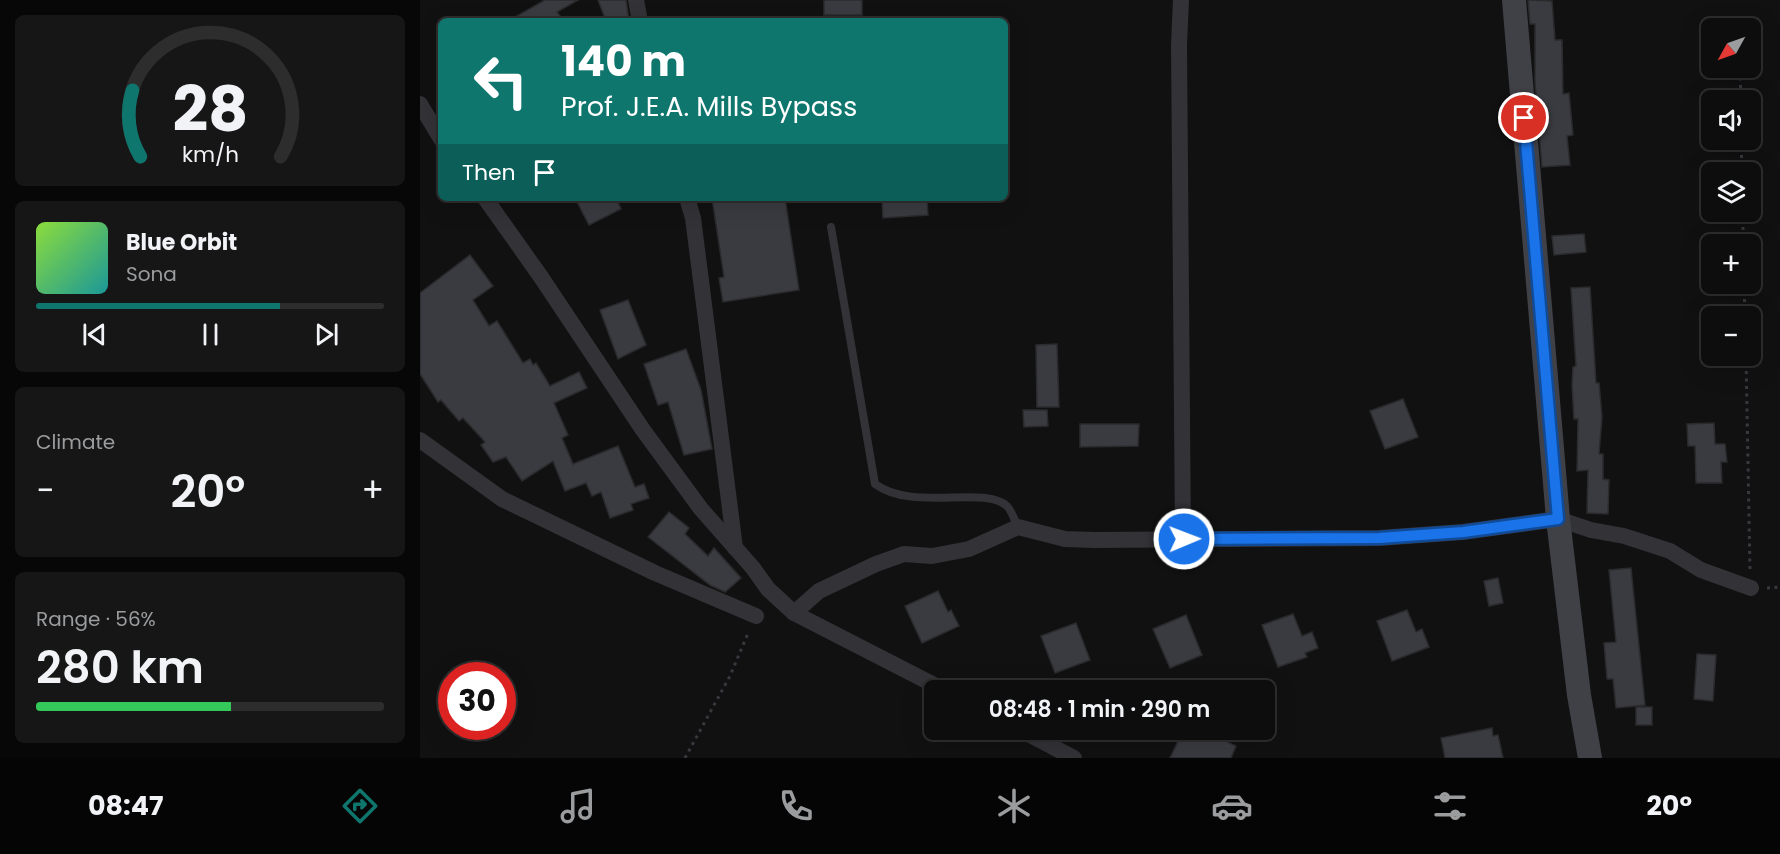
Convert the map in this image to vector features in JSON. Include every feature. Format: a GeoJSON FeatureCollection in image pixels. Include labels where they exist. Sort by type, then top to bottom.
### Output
{"type":"FeatureCollection","features":[{"type":"Feature","properties":{"kind":"street"},"geometry":{"type":"LineString","coordinates":[[636,0],[639,18]]}},
{"type":"Feature","properties":{"kind":"street"},"geometry":{"type":"LineString","coordinates":[[1181,0],[1179,45],[1184,539]]}},
{"type":"Feature","properties":{"kind":"street"},"geometry":{"type":"LineString","coordinates":[[1514,0],[1558,519],[1579,695],[1590,758]]}},
{"type":"Feature","properties":{"kind":"street"},"geometry":{"type":"LineString","coordinates":[[420,104],[438,134]]}},
{"type":"Feature","properties":{"kind":"street"},"geometry":{"type":"LineString","coordinates":[[487,201],[643,430],[701,508],[768,589],[794,613],[925,680]]}},
{"type":"Feature","properties":{"kind":"street"},"geometry":{"type":"LineString","coordinates":[[688,201],[693,218],[735,548]]}},
{"type":"Feature","properties":{"kind":"street"},"geometry":{"type":"LineString","coordinates":[[420,440],[502,499],[655,573],[756,616]]}},
{"type":"Feature","properties":{"kind":"street"},"geometry":{"type":"LineString","coordinates":[[794,613],[819,591],[876,564],[904,554],[932,556],[969,549],[1018,527],[1065,539],[1379,538],[1463,532],[1558,519],[1670,551],[1701,570],[1750,588]]}},
{"type":"Feature","properties":{"kind":"street"},"geometry":{"type":"LineString","coordinates":[[1040,740],[1074,758]]}},
{"type":"Feature","properties":{"kind":"lane"},"geometry":{"type":"LineString","coordinates":[[831,227],[875,484],[885,491],[916,499],[990,499],[1007,507],[1018,527]]}},
{"type":"Feature","properties":{"kind":"path"},"geometry":{"type":"LineString","coordinates":[[1746,366],[1750,588]]}},
{"type":"Feature","properties":{"kind":"path"},"geometry":{"type":"LineString","coordinates":[[685,758],[730,676],[756,616]]}},
{"type":"Feature","properties":{"kind":"building"},"geometry":{"type":"Polygon","coordinates":[[[545,0],[578,0],[557,12],[562,18],[513,18],[545,0]]]}},
{"type":"Feature","properties":{"kind":"building"},"geometry":{"type":"Polygon","coordinates":[[[598,0],[626,0],[629,18],[605,18],[598,0]]]}},
{"type":"Feature","properties":{"kind":"building"},"geometry":{"type":"Polygon","coordinates":[[[824,0],[862,0],[862,15],[824,15],[824,0]]]}},
{"type":"Feature","properties":{"kind":"building"},"geometry":{"type":"Polygon","coordinates":[[[1528,0],[1552,1],[1555,40],[1562,40],[1563,94],[1569,93],[1573,135],[1567,136],[1570,165],[1542,167],[1535,82],[1535,24],[1530,24],[1528,0]]]}},
{"type":"Feature","properties":{"kind":"building"},"geometry":{"type":"Polygon","coordinates":[[[577,201],[617,201],[621,209],[589,225],[577,201]]]}},
{"type":"Feature","properties":{"kind":"building"},"geometry":{"type":"Polygon","coordinates":[[[712,201],[785,201],[799,290],[723,302],[719,278],[724,277],[712,201]]]}},
{"type":"Feature","properties":{"kind":"building"},"geometry":{"type":"Polygon","coordinates":[[[882,201],[927,201],[928,215],[883,218],[882,201]]]}},
{"type":"Feature","properties":{"kind":"building"},"geometry":{"type":"Polygon","coordinates":[[[1584,234],[1586,252],[1554,255],[1552,236],[1584,234]]]}},
{"type":"Feature","properties":{"kind":"building"},"geometry":{"type":"Polygon","coordinates":[[[470,255],[493,286],[473,300],[489,326],[497,321],[523,363],[530,359],[533,365],[536,363],[550,386],[579,372],[587,388],[554,403],[568,435],[562,438],[573,464],[618,446],[635,487],[644,484],[649,498],[631,504],[633,510],[610,518],[601,492],[592,496],[586,483],[565,491],[553,461],[522,481],[506,457],[493,462],[481,445],[485,442],[463,418],[459,421],[441,400],[438,402],[420,374],[420,293],[470,255]]]}},
{"type":"Feature","properties":{"kind":"building"},"geometry":{"type":"Polygon","coordinates":[[[1590,287],[1596,383],[1599,383],[1602,417],[1599,454],[1603,454],[1603,479],[1609,480],[1608,514],[1587,513],[1588,470],[1577,471],[1578,419],[1574,419],[1572,385],[1573,367],[1576,366],[1571,288],[1590,287]]]}},
{"type":"Feature","properties":{"kind":"building"},"geometry":{"type":"Polygon","coordinates":[[[628,300],[646,345],[618,359],[600,310],[628,300]]]}},
{"type":"Feature","properties":{"kind":"building"},"geometry":{"type":"Polygon","coordinates":[[[1057,344],[1059,407],[1037,407],[1036,345],[1057,344]]]}},
{"type":"Feature","properties":{"kind":"building"},"geometry":{"type":"Polygon","coordinates":[[[686,349],[701,390],[712,449],[684,455],[668,402],[658,405],[644,364],[686,349]]]}},
{"type":"Feature","properties":{"kind":"building"},"geometry":{"type":"Polygon","coordinates":[[[1403,399],[1418,437],[1385,449],[1370,411],[1403,399]]]}},
{"type":"Feature","properties":{"kind":"building"},"geometry":{"type":"Polygon","coordinates":[[[1023,410],[1047,410],[1048,426],[1024,427],[1023,410]]]}},
{"type":"Feature","properties":{"kind":"building"},"geometry":{"type":"Polygon","coordinates":[[[1714,423],[1715,444],[1725,444],[1727,462],[1721,462],[1722,483],[1696,483],[1695,446],[1688,446],[1687,424],[1714,423]]]}},
{"type":"Feature","properties":{"kind":"building"},"geometry":{"type":"Polygon","coordinates":[[[1080,424],[1139,424],[1138,446],[1080,447],[1080,424]]]}},
{"type":"Feature","properties":{"kind":"building"},"geometry":{"type":"Polygon","coordinates":[[[669,512],[689,528],[685,534],[708,556],[714,548],[741,578],[725,592],[710,585],[648,537],[669,512]]]}},
{"type":"Feature","properties":{"kind":"building"},"geometry":{"type":"Polygon","coordinates":[[[1631,568],[1645,705],[1616,708],[1613,679],[1607,679],[1604,643],[1616,642],[1609,570],[1631,568]]]}},
{"type":"Feature","properties":{"kind":"building"},"geometry":{"type":"Polygon","coordinates":[[[1498,578],[1503,603],[1489,606],[1484,581],[1498,578]]]}},
{"type":"Feature","properties":{"kind":"building"},"geometry":{"type":"Polygon","coordinates":[[[938,591],[948,612],[951,610],[959,626],[922,643],[905,606],[938,591]]]}},
{"type":"Feature","properties":{"kind":"building"},"geometry":{"type":"Polygon","coordinates":[[[1407,610],[1416,632],[1422,629],[1429,647],[1392,661],[1377,621],[1407,610]]]}},
{"type":"Feature","properties":{"kind":"building"},"geometry":{"type":"Polygon","coordinates":[[[1293,614],[1302,636],[1312,632],[1318,648],[1305,653],[1307,657],[1278,667],[1262,625],[1293,614]]]}},
{"type":"Feature","properties":{"kind":"building"},"geometry":{"type":"Polygon","coordinates":[[[1186,615],[1202,655],[1170,668],[1153,629],[1186,615]]]}},
{"type":"Feature","properties":{"kind":"building"},"geometry":{"type":"Polygon","coordinates":[[[1076,623],[1090,660],[1055,673],[1041,636],[1076,623]]]}},
{"type":"Feature","properties":{"kind":"building"},"geometry":{"type":"Polygon","coordinates":[[[1697,654],[1716,655],[1713,701],[1694,699],[1697,654]]]}},
{"type":"Feature","properties":{"kind":"building"},"geometry":{"type":"Polygon","coordinates":[[[1636,707],[1652,707],[1652,725],[1636,725],[1636,707]]]}},
{"type":"Feature","properties":{"kind":"building"},"geometry":{"type":"Polygon","coordinates":[[[1492,728],[1493,736],[1498,735],[1503,758],[1445,758],[1441,738],[1492,728]]]}},
{"type":"Feature","properties":{"kind":"building"},"geometry":{"type":"Polygon","coordinates":[[[1179,740],[1224,740],[1236,746],[1231,758],[1170,758],[1179,740]]]}},
{"type":"Feature","properties":{"kind":"route"},"geometry":{"type":"LineString","coordinates":[[1184,539],[1379,538],[1463,532],[1558,519],[1524,118]]}}]}
